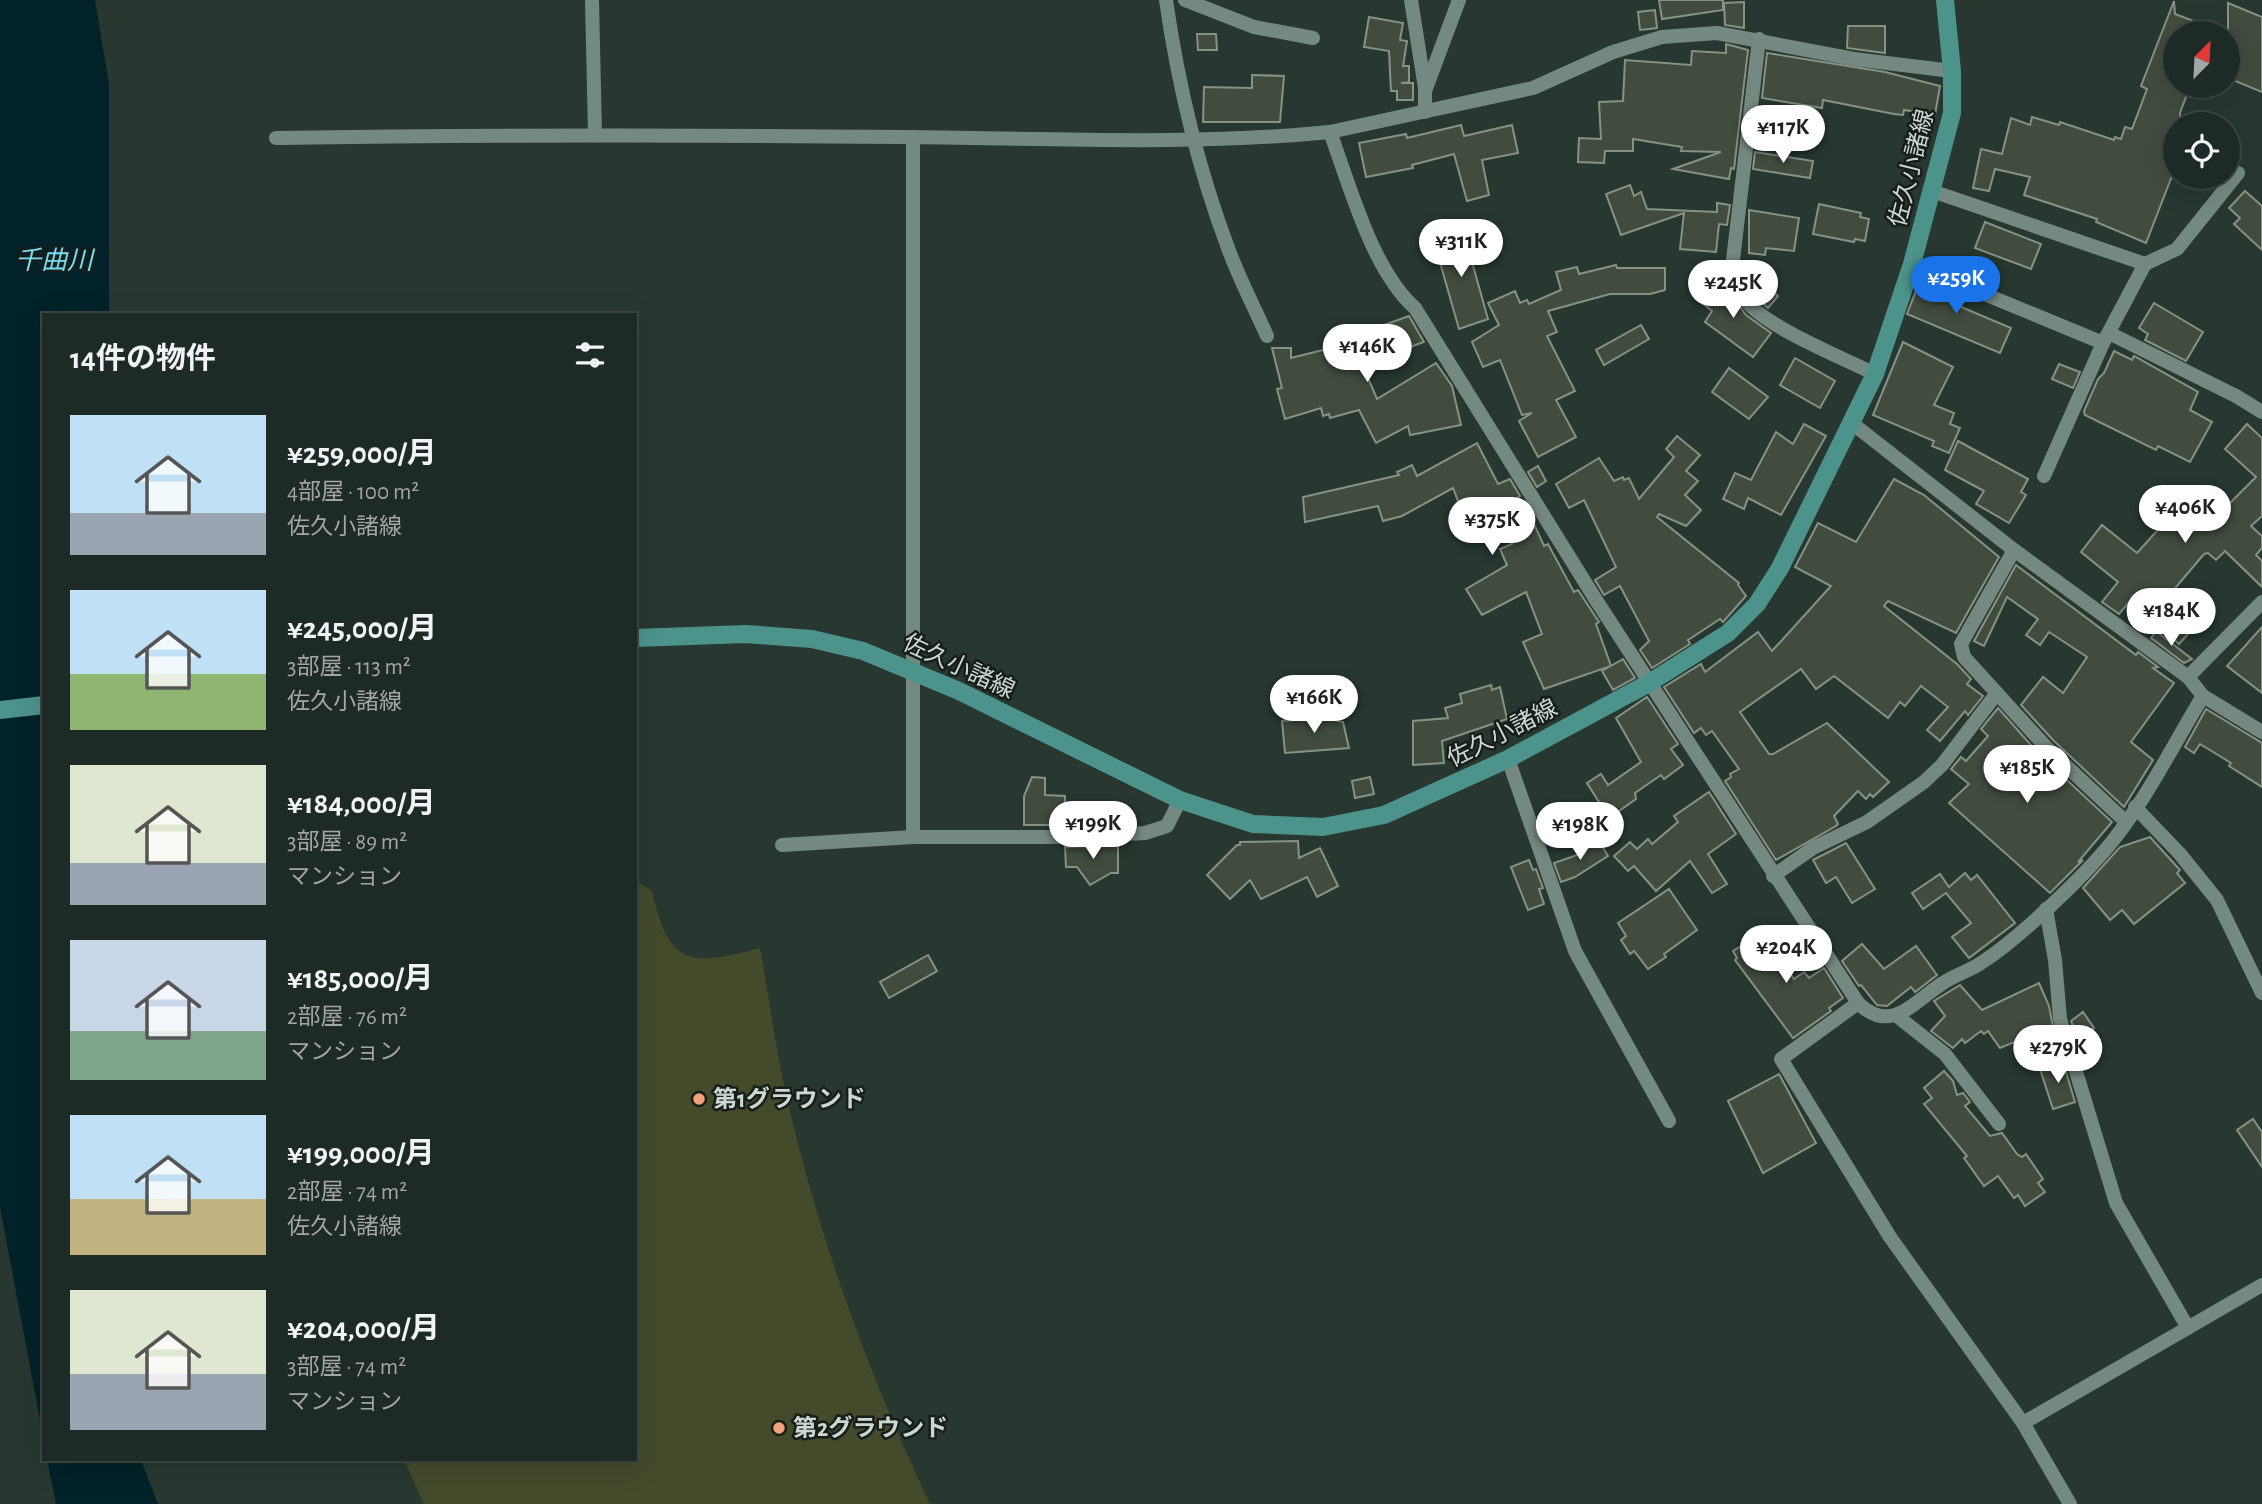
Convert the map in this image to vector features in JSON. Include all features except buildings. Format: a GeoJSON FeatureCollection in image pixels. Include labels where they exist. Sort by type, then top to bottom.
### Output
{"type":"FeatureCollection","features":[{"type":"Feature","properties":{"kind":"main road","name":"佐久小諸線"},"geometry":{"type":"LineString","coordinates":[[638,638],[714,634],[792,637],[836,644],[911,669],[1180,800],[1253,824],[1323,827],[1384,815],[1508,759],[1650,684],[1728,633],[1758,604],[1780,568],[1853,424],[1875,374],[1912,264],[1952,113],[1952,71],[1945,0]]}},
{"type":"Feature","properties":{"kind":"main road"},"geometry":{"type":"LineString","coordinates":[[0,710],[42,705]]}},
{"type":"Feature","properties":{"kind":"street"},"geometry":{"type":"LineString","coordinates":[[592,0],[595,134]]}},
{"type":"Feature","properties":{"kind":"street"},"geometry":{"type":"LineString","coordinates":[[1166,0],[1172,47],[1194,141],[1228,249],[1267,336]]}},
{"type":"Feature","properties":{"kind":"street"},"geometry":{"type":"LineString","coordinates":[[1185,0],[1254,27],[1313,38]]}},
{"type":"Feature","properties":{"kind":"street"},"geometry":{"type":"LineString","coordinates":[[1411,0],[1425,91],[1425,112]]}},
{"type":"Feature","properties":{"kind":"street"},"geometry":{"type":"LineString","coordinates":[[1425,91],[1459,0]]}},
{"type":"Feature","properties":{"kind":"street"},"geometry":{"type":"LineString","coordinates":[[276,138],[595,134],[1194,141],[1330,132],[1533,88],[1613,52],[1662,37],[1717,33],[1854,59],[1952,71]]}},
{"type":"Feature","properties":{"kind":"street"},"geometry":{"type":"LineString","coordinates":[[1759,39],[1733,260],[1735,281],[1740,295],[1756,312],[1875,374]]}},
{"type":"Feature","properties":{"kind":"street"},"geometry":{"type":"LineString","coordinates":[[1330,132],[1353,195],[1400,294],[1416,308],[1773,876],[1858,1003],[1871,1015],[1883,1019],[1897,1016],[1945,981],[1981,962],[2046,909],[2107,848],[2203,696]]}},
{"type":"Feature","properties":{"kind":"street"},"geometry":{"type":"LineString","coordinates":[[913,137],[913,837]]}},
{"type":"Feature","properties":{"kind":"street"},"geometry":{"type":"LineString","coordinates":[[2044,476],[2145,264],[2177,249],[2225,189]]}},
{"type":"Feature","properties":{"kind":"street"},"geometry":{"type":"LineString","coordinates":[[1932,191],[2145,264]]}},
{"type":"Feature","properties":{"kind":"street"},"geometry":{"type":"LineString","coordinates":[[1912,264],[2107,339],[2236,396],[2262,412]]}},
{"type":"Feature","properties":{"kind":"street"},"geometry":{"type":"LineString","coordinates":[[1853,424],[2014,550],[2188,677],[2203,696],[2262,732]]}},
{"type":"Feature","properties":{"kind":"street"},"geometry":{"type":"LineString","coordinates":[[2014,550],[1961,644],[1964,657],[2046,747],[2125,821]]}},
{"type":"Feature","properties":{"kind":"street"},"geometry":{"type":"LineString","coordinates":[[2188,677],[2262,602]]}},
{"type":"Feature","properties":{"kind":"street"},"geometry":{"type":"LineString","coordinates":[[1773,876],[1813,848],[1867,822],[1924,782],[1942,765],[1997,694]]}},
{"type":"Feature","properties":{"kind":"street"},"geometry":{"type":"LineString","coordinates":[[1508,759],[1575,951],[1670,1121]]}},
{"type":"Feature","properties":{"kind":"street"},"geometry":{"type":"LineString","coordinates":[[782,845],[913,837],[1069,837],[1145,833],[1167,826],[1180,800]]}},
{"type":"Feature","properties":{"kind":"street"},"geometry":{"type":"LineString","coordinates":[[2135,807],[2180,854],[2217,900],[2262,993]]}},
{"type":"Feature","properties":{"kind":"street"},"geometry":{"type":"LineString","coordinates":[[2046,909],[2053,946],[2060,1019],[2116,1203],[2188,1328]]}},
{"type":"Feature","properties":{"kind":"street"},"geometry":{"type":"LineString","coordinates":[[1858,1003],[1782,1059],[1890,1237],[2023,1423],[2070,1504]]}},
{"type":"Feature","properties":{"kind":"street"},"geometry":{"type":"LineString","coordinates":[[1897,1016],[1945,1054],[1998,1124]]}},
{"type":"Feature","properties":{"kind":"street"},"geometry":{"type":"LineString","coordinates":[[2023,1423],[2262,1286]]}},
{"type":"Feature","properties":{"kind":"green space"},"geometry":{"type":"Polygon","coordinates":[[[637,881],[652,891],[666,935],[675,948],[686,955],[716,958],[760,948],[782,1076],[813,1199],[866,1354],[930,1504],[424,1504],[404,1461],[637,1461],[637,881]]]}},
{"type":"Feature","properties":{"kind":"water","name":"千曲川"},"geometry":{"type":"Polygon","coordinates":[[[0,0],[95,0],[109,85],[109,313],[42,313],[42,1430],[0,1207],[0,0]]]}},
{"type":"Feature","properties":{"kind":"water"},"geometry":{"type":"Polygon","coordinates":[[[47,1461],[141,1461],[158,1504],[56,1504],[47,1461]]]}},
{"type":"Feature","properties":{"kind":"place","name":"第1グラウンド"},"geometry":{"type":"Point","coordinates":[699,1099]}},
{"type":"Feature","properties":{"kind":"place","name":"第2グラウンド"},"geometry":{"type":"Point","coordinates":[779,1428]}}]}
